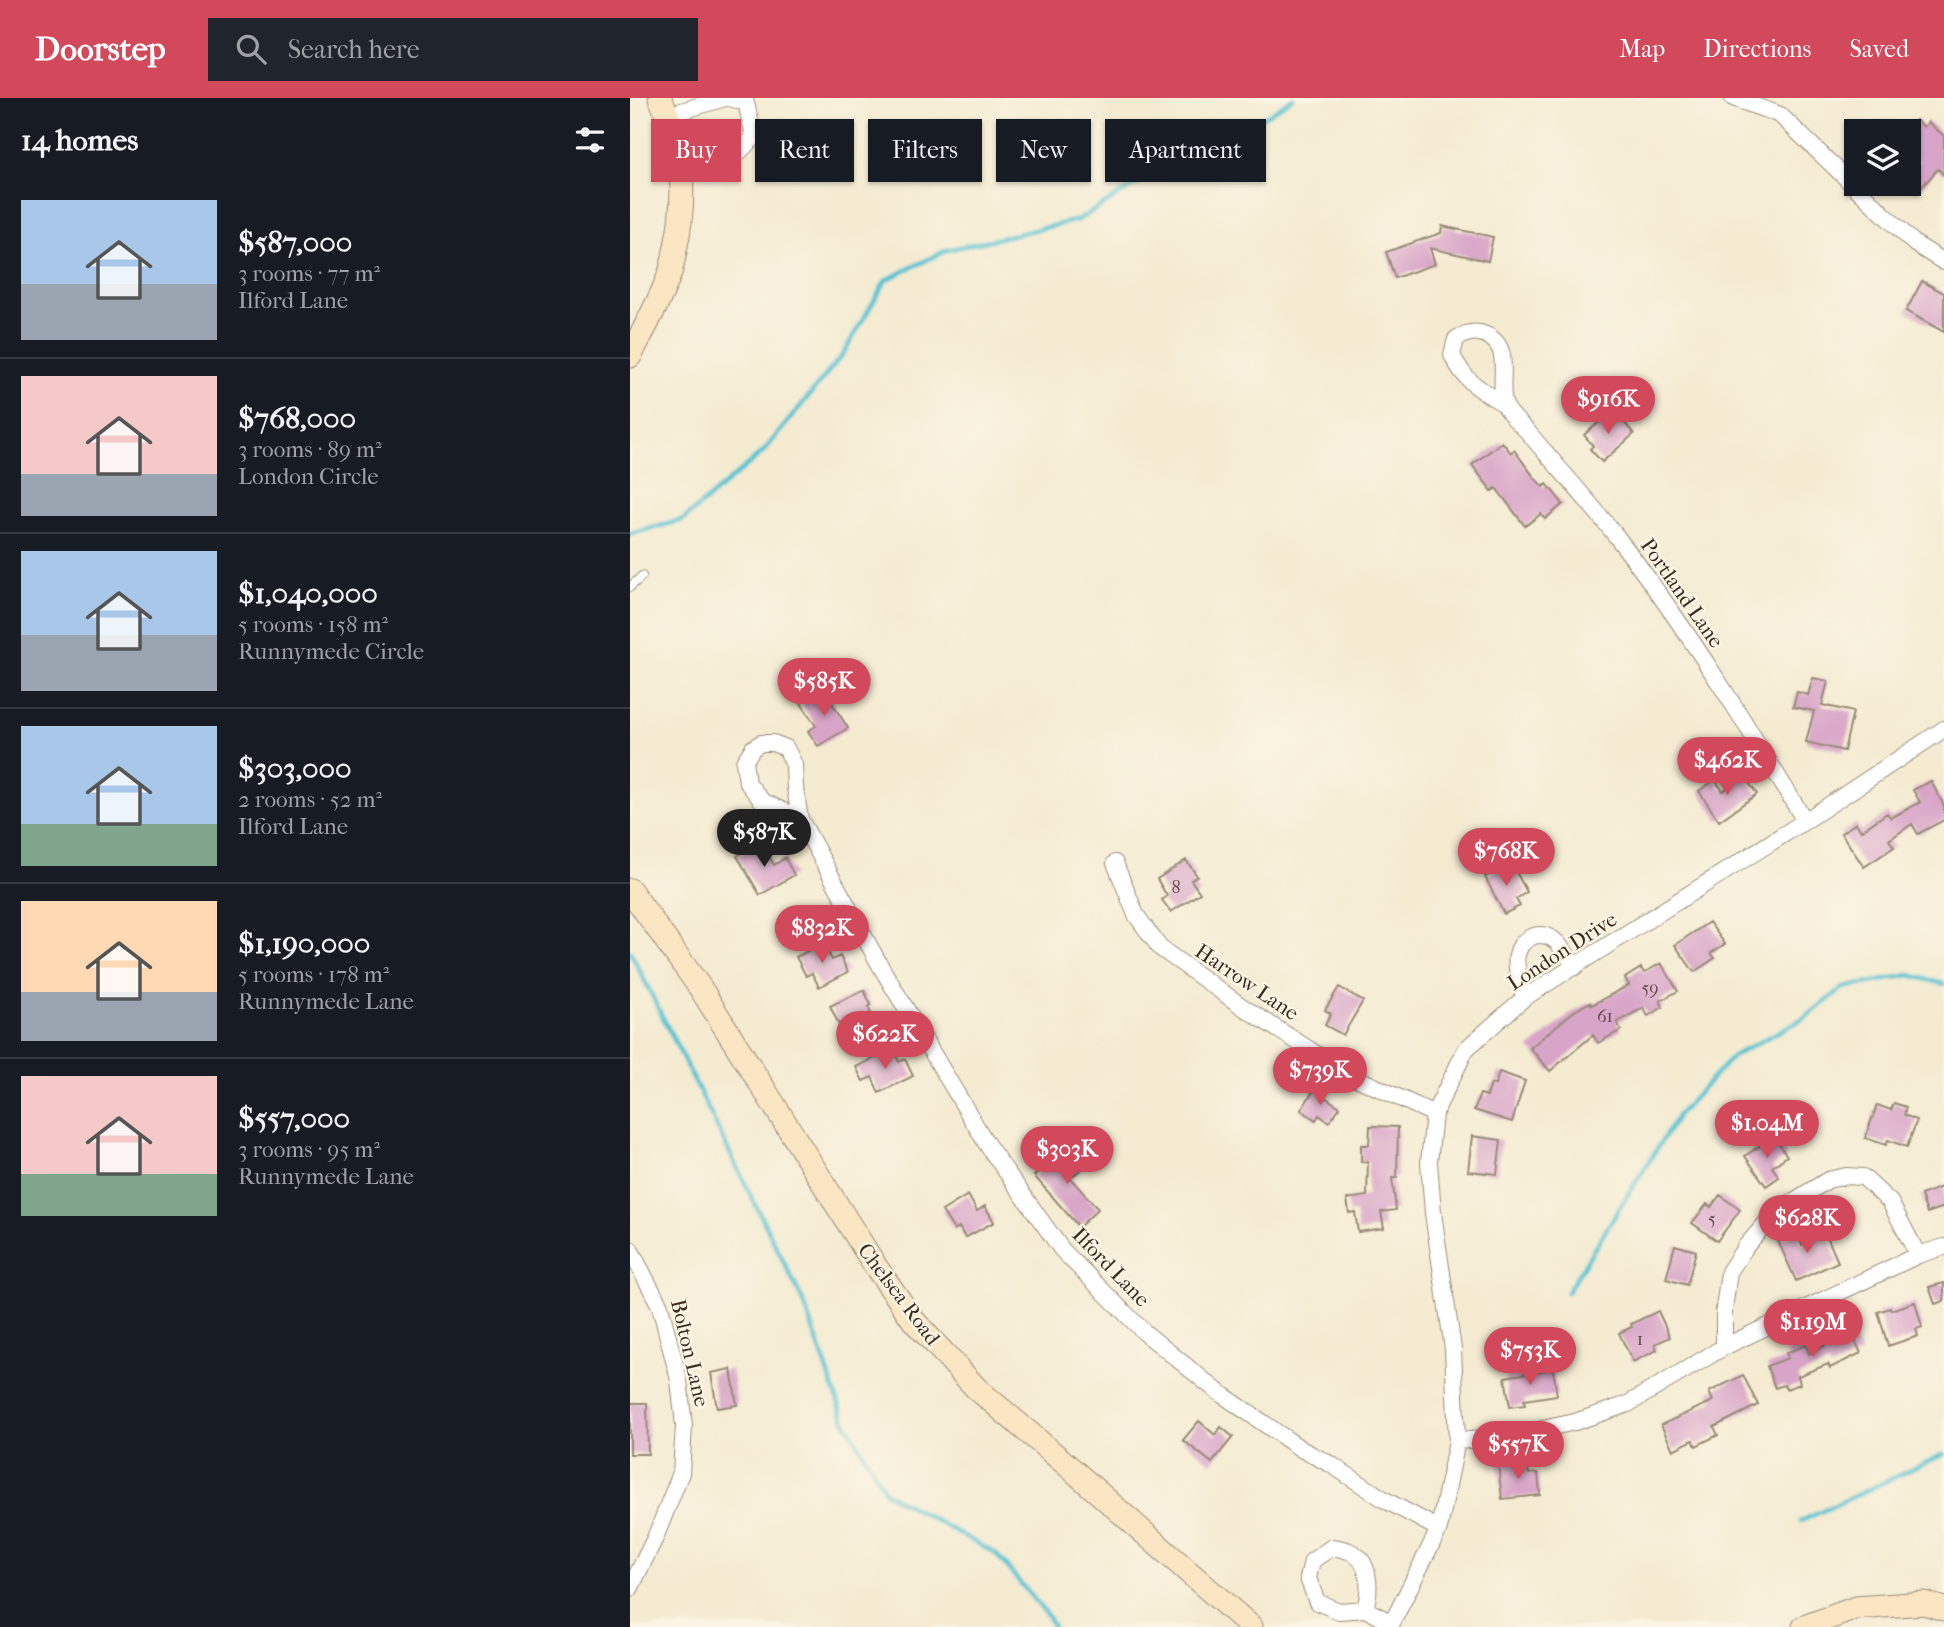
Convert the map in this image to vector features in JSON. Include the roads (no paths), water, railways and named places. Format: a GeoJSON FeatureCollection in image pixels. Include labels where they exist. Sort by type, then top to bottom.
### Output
{"type":"FeatureCollection","features":[{"type":"Feature","properties":{"kind":"street"},"geometry":{"type":"LineString","coordinates":[[664,106],[725,98]]}},
{"type":"Feature","properties":{"kind":"street"},"geometry":{"type":"LineString","coordinates":[[730,98],[746,103],[754,136],[741,150]]}},
{"type":"Feature","properties":{"kind":"street"},"geometry":{"type":"LineString","coordinates":[[1733,98],[1780,115],[1915,244],[1944,262]]}},
{"type":"Feature","properties":{"kind":"street"},"geometry":{"type":"LineString","coordinates":[[1775,98],[1780,115]]}},
{"type":"Feature","properties":{"kind":"street"},"geometry":{"type":"LineString","coordinates":[[630,356],[670,272],[679,231],[682,182]]}},
{"type":"Feature","properties":{"kind":"street","name":"Portland Lane"},"geometry":{"type":"LineString","coordinates":[[1504,404],[1500,349],[1492,338],[1480,332],[1467,333],[1456,339],[1451,355],[1458,368],[1472,385],[1504,404],[1619,540],[1734,704],[1805,821]]}},
{"type":"Feature","properties":{"kind":"street","name":"London Drive"},"geometry":{"type":"LineString","coordinates":[[1391,1625],[1439,1529],[1457,1441],[1452,1349],[1433,1213],[1429,1162],[1434,1114],[1466,1049],[1524,998],[1805,821],[1944,729]]}},
{"type":"Feature","properties":{"kind":"street","name":"Ilford Lane"},"geometry":{"type":"LineString","coordinates":[[800,819],[762,800],[747,782],[744,762],[752,748],[761,743],[773,743],[786,748],[794,765],[800,819],[881,967],[988,1146],[1062,1250],[1144,1332],[1217,1391],[1301,1449],[1439,1529]]}},
{"type":"Feature","properties":{"kind":"street","name":"Harrow Lane"},"geometry":{"type":"LineString","coordinates":[[1115,863],[1136,915],[1160,948],[1243,1007],[1346,1073],[1434,1114]]}},
{"type":"Feature","properties":{"kind":"street","name":"Chelsea Road"},"geometry":{"type":"LineString","coordinates":[[630,890],[701,989],[876,1267],[915,1321],[975,1388],[1251,1627]]}},
{"type":"Feature","properties":{"kind":"street"},"geometry":{"type":"LineString","coordinates":[[1524,998],[1516,957],[1521,945],[1528,938],[1539,935],[1552,938],[1575,967]]}},
{"type":"Feature","properties":{"kind":"street"},"geometry":{"type":"LineString","coordinates":[[1724,1347],[1724,1309],[1730,1272],[1735,1263],[1776,1212],[1828,1180],[1846,1176],[1863,1177],[1890,1202],[1918,1255]]}},
{"type":"Feature","properties":{"kind":"street"},"geometry":{"type":"LineString","coordinates":[[1457,1441],[1506,1437],[1575,1422],[1628,1404],[1724,1347],[1918,1255],[1944,1247]]}},
{"type":"Feature","properties":{"kind":"street","name":"Bolton Lane"},"geometry":{"type":"LineString","coordinates":[[630,1249],[636,1273],[660,1306],[679,1380],[684,1426],[681,1473],[655,1538],[630,1588]]}},
{"type":"Feature","properties":{"kind":"street"},"geometry":{"type":"LineString","coordinates":[[1366,1609],[1369,1596],[1367,1569],[1352,1552],[1332,1547],[1312,1561],[1308,1578],[1317,1602],[1339,1611],[1366,1609],[1391,1625]]}},
{"type":"Feature","properties":{"kind":"street"},"geometry":{"type":"LineString","coordinates":[[1804,1627],[1856,1608],[1924,1603],[1944,1609]]}},
{"type":"Feature","properties":{"kind":"lane"},"geometry":{"type":"LineString","coordinates":[[630,587],[642,576]]}},
{"type":"Feature","properties":{"kind":"waterway"},"geometry":{"type":"LineString","coordinates":[[630,534],[683,520],[764,451],[843,354],[886,280],[947,250],[1078,220],[1186,154],[1269,114],[1293,98]]}},
{"type":"Feature","properties":{"kind":"waterway"},"geometry":{"type":"LineString","coordinates":[[630,951],[804,1303],[845,1421],[886,1493],[996,1554],[1047,1615],[1053,1627]]}},
{"type":"Feature","properties":{"kind":"waterway"},"geometry":{"type":"LineString","coordinates":[[1567,1292],[1678,1115],[1733,1056],[1806,1017],[1843,988],[1910,975],[1944,984]]}},
{"type":"Feature","properties":{"kind":"waterway"},"geometry":{"type":"LineString","coordinates":[[1801,1521],[1944,1454]]}}]}
